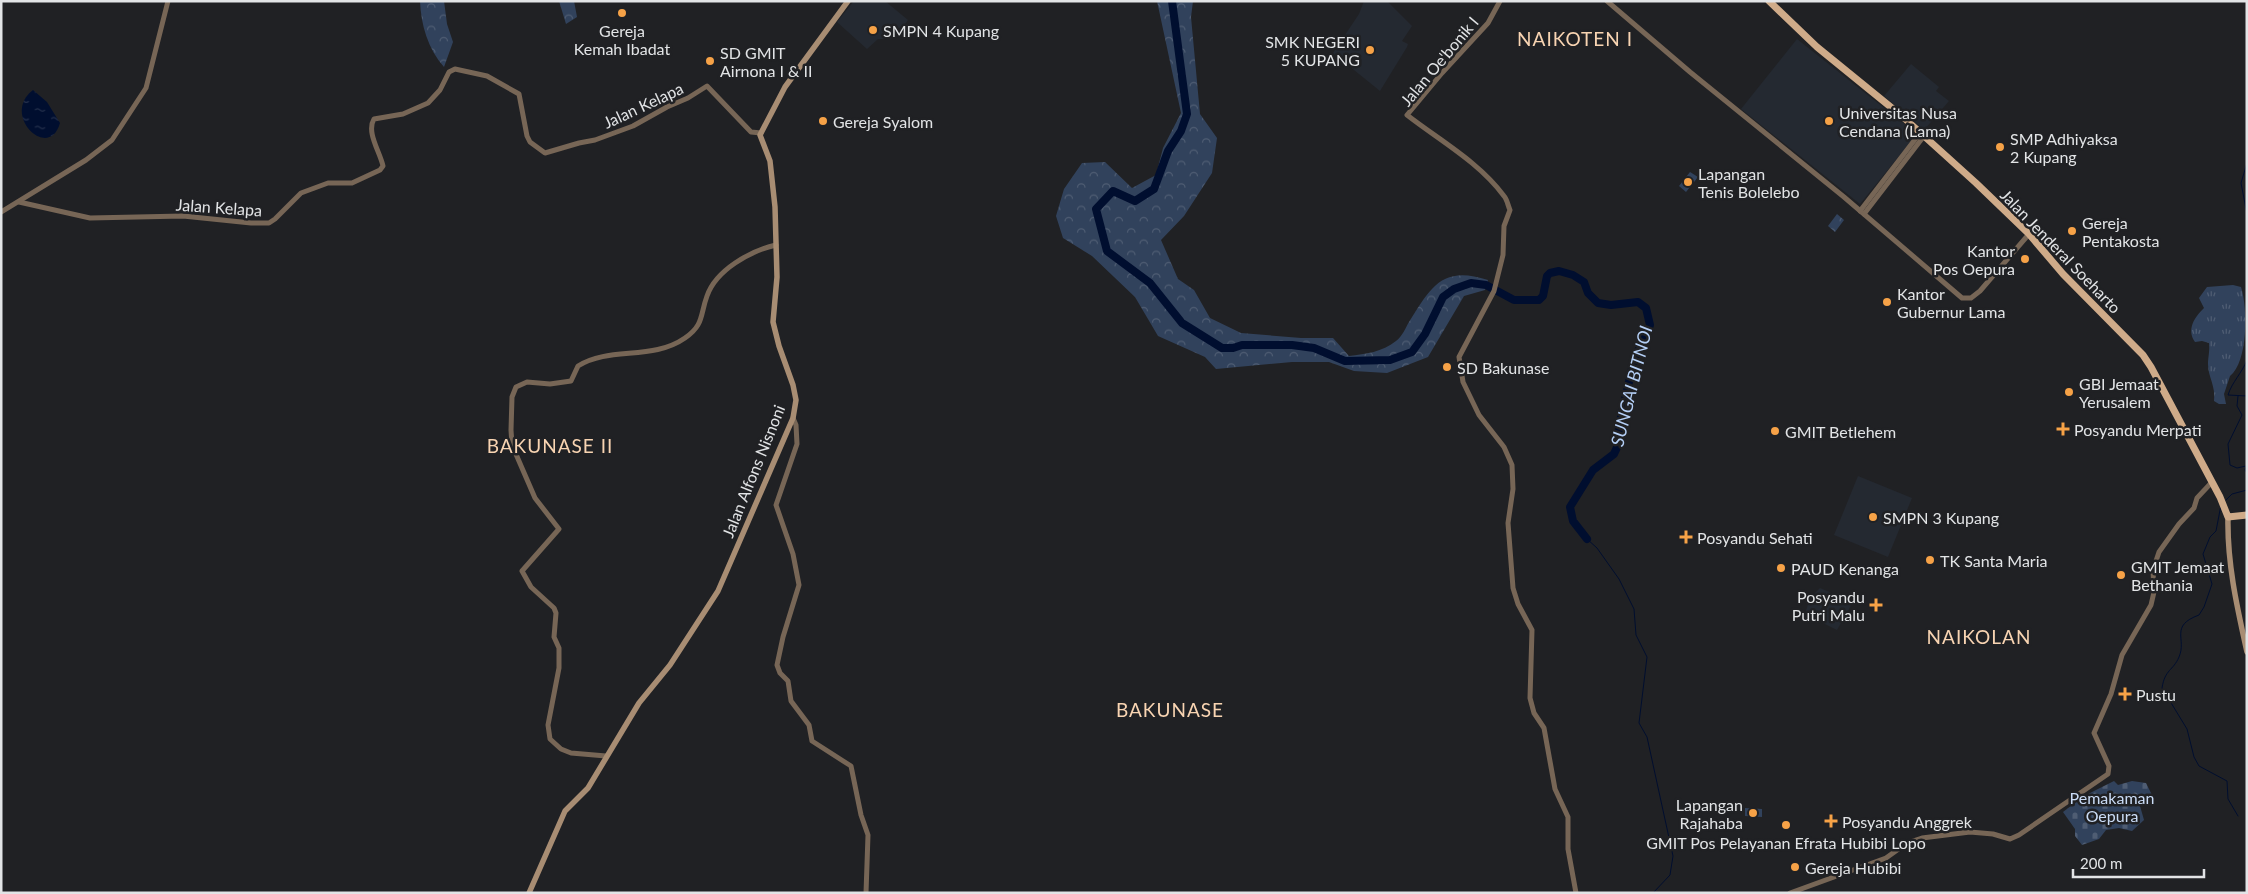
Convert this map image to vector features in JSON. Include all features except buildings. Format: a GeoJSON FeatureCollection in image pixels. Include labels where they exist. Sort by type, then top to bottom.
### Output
{"type":"FeatureCollection","features":[{"type":"Feature","properties":{"kind":"main road"},"geometry":{"type":"LineString","coordinates":[[761,133],[785,87],[848,1]]}},
{"type":"Feature","properties":{"kind":"main road","name":"Jalan Jenderal Soeharto"},"geometry":{"type":"LineString","coordinates":[[1764,1],[1797,33],[1815,48],[1820,49]]}},
{"type":"Feature","properties":{"kind":"main road","name":"Jalan Jenderal Soeharto"},"geometry":{"type":"LineString","coordinates":[[1769,1],[1820,49],[1922,134],[2029,234],[2063,274],[2147,360],[2220,497],[2228,517]]}},
{"type":"Feature","properties":{"kind":"main road","name":"Jalan Alfons Nisnoni"},"geometry":{"type":"LineString","coordinates":[[529,893],[566,811],[588,788],[639,703],[670,665],[718,591],[793,418],[796,400],[793,385],[779,346],[774,322],[777,277],[775,207],[770,161],[761,141],[761,133]]}},
{"type":"Feature","properties":{"kind":"main road"},"geometry":{"type":"LineString","coordinates":[[2247,515],[2228,517],[2228,551],[2233,586],[2247,652]]}},
{"type":"Feature","properties":{"kind":"street"},"geometry":{"type":"LineString","coordinates":[[1,212],[95,154],[112,140],[146,88],[168,1]]}},
{"type":"Feature","properties":{"kind":"street","name":"Jalan Oe'bonik I"},"geometry":{"type":"LineString","coordinates":[[1500,1],[1488,23],[1442,73],[1407,116],[1469,162],[1505,196],[1510,212],[1504,226],[1503,255],[1494,291],[1459,355],[1463,382],[1480,415],[1504,447],[1512,466],[1513,489],[1508,523],[1513,588],[1518,604],[1532,630],[1530,698],[1534,713],[1544,728],[1555,789],[1568,817],[1568,849],[1576,893]]}},
{"type":"Feature","properties":{"kind":"street"},"geometry":{"type":"LineString","coordinates":[[1608,1],[1862,212],[1962,298],[1974,296],[2029,234]]}},
{"type":"Feature","properties":{"kind":"street","name":"Jalan Kelapa"},"geometry":{"type":"LineString","coordinates":[[19,202],[90,218],[183,216],[261,224],[272,222],[298,194],[331,182],[352,183],[380,170],[383,166],[374,138],[372,125],[374,119],[403,114],[428,103],[440,90],[452,70],[461,69],[487,76],[519,94],[527,136],[530,142],[545,153],[595,140],[633,126],[666,107],[688,98],[707,86],[751,132],[761,133]]}},
{"type":"Feature","properties":{"kind":"street"},"geometry":{"type":"LineString","coordinates":[[1862,212],[1922,134]]}},
{"type":"Feature","properties":{"kind":"street"},"geometry":{"type":"LineString","coordinates":[[606,756],[571,753],[553,743],[548,732],[559,676],[559,648],[554,636],[556,613],[554,608],[531,587],[522,571],[559,528],[535,498],[512,445],[510,430],[513,392],[518,386],[528,382],[550,384],[570,382],[580,364],[598,359],[657,351],[678,343],[688,337],[701,323],[706,297],[718,277],[747,257],[776,245]]}},
{"type":"Feature","properties":{"kind":"street"},"geometry":{"type":"LineString","coordinates":[[793,418],[796,425],[797,444],[776,505],[793,554],[799,585],[783,637],[777,665],[780,673],[788,681],[791,701],[809,725],[812,741],[851,766],[861,814],[868,835],[866,893]]}},
{"type":"Feature","properties":{"kind":"street"},"geometry":{"type":"LineString","coordinates":[[1790,893],[1886,858],[1906,843],[1922,838],[1970,832],[1993,834],[2010,839],[2031,827],[2109,772],[2109,766],[2094,733],[2111,694],[2122,656],[2151,605],[2154,592],[2153,570],[2159,552],[2179,524],[2194,508],[2197,498],[2212,482]]}},
{"type":"Feature","properties":{"kind":"shaded area","name":"SMPN 4 Kupang"},"geometry":{"type":"Polygon","coordinates":[[[854,1],[885,1],[908,20],[894,39],[878,39],[867,49],[837,22],[854,1]]]}},
{"type":"Feature","properties":{"kind":"shaded area","name":"SMK NEGERI 5 KUPANG"},"geometry":{"type":"Polygon","coordinates":[[[1364,1],[1387,1],[1412,26],[1402,41],[1408,44],[1407,47],[1380,91],[1333,53],[1359,14],[1364,1]]]}},
{"type":"Feature","properties":{"kind":"shaded area","name":"Universitas Nusa Cendana (Lama)"},"geometry":{"type":"Polygon","coordinates":[[[1797,39],[1917,134],[1860,204],[1741,109],[1797,39]]]}},
{"type":"Feature","properties":{"kind":"shaded area"},"geometry":{"type":"Polygon","coordinates":[[[1911,64],[1939,87],[1936,91],[1949,101],[1924,130],[1884,96],[1911,64]]]}},
{"type":"Feature","properties":{"kind":"shaded area","name":"SMPN 3 Kupang"},"geometry":{"type":"Polygon","coordinates":[[[1858,476],[1912,498],[1888,557],[1834,535],[1858,476]]]}},
{"type":"Feature","properties":{"kind":"shaded area"},"geometry":{"type":"Polygon","coordinates":[[[1820,588],[1853,602],[1837,630],[1805,614],[1810,598],[1820,588]]]}},
{"type":"Feature","properties":{"kind":"green space"},"geometry":{"type":"Polygon","coordinates":[[[420,1],[444,1],[447,24],[453,42],[444,67],[438,60],[426,36],[420,1]]]}},
{"type":"Feature","properties":{"kind":"green space"},"geometry":{"type":"Polygon","coordinates":[[[559,1],[574,1],[577,17],[566,24],[559,1]]]}},
{"type":"Feature","properties":{"kind":"green space"},"geometry":{"type":"Polygon","coordinates":[[[1157,1],[1193,1],[1191,17],[1200,114],[1217,138],[1212,173],[1184,216],[1161,240],[1178,279],[1194,290],[1210,318],[1241,333],[1301,338],[1333,338],[1349,356],[1368,353],[1391,345],[1402,335],[1432,289],[1449,277],[1459,275],[1472,276],[1488,280],[1485,290],[1464,296],[1428,357],[1387,373],[1354,371],[1329,362],[1292,362],[1216,369],[1205,357],[1158,336],[1135,297],[1092,256],[1063,238],[1056,216],[1064,189],[1082,163],[1105,162],[1132,188],[1156,175],[1163,148],[1181,113],[1157,1]]]}},
{"type":"Feature","properties":{"kind":"green space","name":"Lapangan Tenis Bolelebo"},"geometry":{"type":"Polygon","coordinates":[[[1690,172],[1698,177],[1686,192],[1679,186],[1690,172]]]}},
{"type":"Feature","properties":{"kind":"green space"},"geometry":{"type":"Polygon","coordinates":[[[1837,214],[1844,220],[1835,232],[1828,226],[1837,214]]]}},
{"type":"Feature","properties":{"kind":"green space"},"geometry":{"type":"Polygon","coordinates":[[[2233,285],[2241,287],[2245,308],[2245,334],[2240,359],[2236,369],[2230,376],[2224,394],[2226,404],[2219,404],[2214,401],[2214,391],[2208,369],[2209,343],[2195,342],[2191,332],[2195,319],[2204,308],[2199,298],[2207,287],[2233,285]]]}},
{"type":"Feature","properties":{"kind":"green space","name":"Pemakaman Oepura"},"geometry":{"type":"Polygon","coordinates":[[[2114,781],[2118,785],[2132,781],[2146,783],[2152,795],[2140,806],[2144,820],[2132,831],[2119,828],[2106,830],[2099,839],[2082,845],[2075,836],[2075,829],[2063,812],[2084,796],[2114,781]]]}},
{"type":"Feature","properties":{"kind":"green space","name":"Lapangan Rajahaba"},"geometry":{"type":"Polygon","coordinates":[[[1745,808],[1762,809],[1762,817],[1745,816],[1745,808]]]}},
{"type":"Feature","properties":{"kind":"water"},"geometry":{"type":"Polygon","coordinates":[[[33,90],[47,102],[60,123],[54,134],[46,138],[38,136],[24,122],[22,111],[24,100],[33,90]]]}},
{"type":"Feature","properties":{"kind":"waterway","name":"SUNGAI BITNOI"},"geometry":{"type":"LineString","coordinates":[[1172,1],[1187,114],[1181,131],[1168,151],[1154,189],[1135,201],[1113,191],[1096,209],[1107,251],[1150,283],[1182,323],[1222,348],[1233,348],[1242,345],[1292,345],[1314,348],[1345,361],[1390,360],[1412,352],[1425,334],[1443,297],[1454,289],[1471,283],[1486,285],[1514,300],[1539,300],[1543,296],[1547,276],[1550,273],[1559,271],[1573,275],[1584,282],[1588,293],[1598,303],[1611,305],[1638,302],[1646,308],[1650,325],[1634,360],[1619,426],[1619,443],[1614,454],[1593,470],[1570,507],[1573,521],[1587,539]]}},
{"type":"Feature","properties":{"kind":"waterway"},"geometry":{"type":"LineString","coordinates":[[2247,163],[2241,183],[2247,214]]}},
{"type":"Feature","properties":{"kind":"waterway"},"geometry":{"type":"LineString","coordinates":[[2247,360],[2228,395],[2247,396]]}},
{"type":"Feature","properties":{"kind":"waterway"},"geometry":{"type":"LineString","coordinates":[[2238,396],[2237,406],[2242,415],[2228,444],[2230,465],[2237,468],[2246,466]]}},
{"type":"Feature","properties":{"kind":"waterway"},"geometry":{"type":"LineString","coordinates":[[2246,467],[2247,473]]}},
{"type":"Feature","properties":{"kind":"waterway"},"geometry":{"type":"LineString","coordinates":[[2226,500],[2232,494],[2247,490]]}},
{"type":"Feature","properties":{"kind":"waterway"},"geometry":{"type":"LineString","coordinates":[[2221,505],[2216,531],[2210,537],[2203,554],[2212,584],[2204,607],[2199,615],[2190,619],[2182,628],[2179,657],[2165,677],[2162,688],[2187,729],[2194,757],[2199,766],[2227,781],[2228,799],[2238,816]]}},
{"type":"Feature","properties":{"kind":"waterway"},"geometry":{"type":"LineString","coordinates":[[1587,539],[1597,548],[1619,579],[1634,609],[1636,635],[1647,657],[1639,723],[1647,737],[1673,856],[1670,875],[1653,893]]}},
{"type":"Feature","properties":{"kind":"place","name":"Gereja Kemah Ibadat"},"geometry":{"type":"Point","coordinates":[622,13]}},
{"type":"Feature","properties":{"kind":"place","name":"SMPN 4 Kupang"},"geometry":{"type":"Point","coordinates":[873,30]}},
{"type":"Feature","properties":{"kind":"place","name":"SMK NEGERI 5 KUPANG"},"geometry":{"type":"Point","coordinates":[1370,50]}},
{"type":"Feature","properties":{"kind":"place","name":"SD GMIT Airnona I & II"},"geometry":{"type":"Point","coordinates":[710,61]}},
{"type":"Feature","properties":{"kind":"place","name":"Gereja Syalom"},"geometry":{"type":"Point","coordinates":[823,121]}},
{"type":"Feature","properties":{"kind":"place","name":"Universitas Nusa Cendana (Lama)"},"geometry":{"type":"Point","coordinates":[1829,121]}},
{"type":"Feature","properties":{"kind":"place","name":"SMP Adhiyaksa 2 Kupang"},"geometry":{"type":"Point","coordinates":[2000,147]}},
{"type":"Feature","properties":{"kind":"place","name":"Lapangan Tenis Bolelebo"},"geometry":{"type":"Point","coordinates":[1688,182]}},
{"type":"Feature","properties":{"kind":"place","name":"Gereja Pentakosta"},"geometry":{"type":"Point","coordinates":[2072,231]}},
{"type":"Feature","properties":{"kind":"place","name":"Kantor Pos Oepura"},"geometry":{"type":"Point","coordinates":[2025,259]}},
{"type":"Feature","properties":{"kind":"place","name":"Kantor Gubernur Lama"},"geometry":{"type":"Point","coordinates":[1887,302]}},
{"type":"Feature","properties":{"kind":"place","name":"SD Bakunase"},"geometry":{"type":"Point","coordinates":[1447,367]}},
{"type":"Feature","properties":{"kind":"place","name":"GBI Jemaat Yerusalem"},"geometry":{"type":"Point","coordinates":[2069,392]}},
{"type":"Feature","properties":{"kind":"place","name":"Posyandu Merpati"},"geometry":{"type":"Point","coordinates":[2063,429]}},
{"type":"Feature","properties":{"kind":"place","name":"GMIT Betlehem"},"geometry":{"type":"Point","coordinates":[1775,431]}},
{"type":"Feature","properties":{"kind":"place","name":"SMPN 3 Kupang"},"geometry":{"type":"Point","coordinates":[1873,517]}},
{"type":"Feature","properties":{"kind":"place","name":"Posyandu Sehati"},"geometry":{"type":"Point","coordinates":[1686,537]}},
{"type":"Feature","properties":{"kind":"place","name":"TK Santa Maria"},"geometry":{"type":"Point","coordinates":[1930,560]}},
{"type":"Feature","properties":{"kind":"place","name":"PAUD Kenanga"},"geometry":{"type":"Point","coordinates":[1781,568]}},
{"type":"Feature","properties":{"kind":"place","name":"GMIT Jemaat Bethania"},"geometry":{"type":"Point","coordinates":[2121,575]}},
{"type":"Feature","properties":{"kind":"place","name":"Posyandu Putri Malu"},"geometry":{"type":"Point","coordinates":[1876,605]}},
{"type":"Feature","properties":{"kind":"place","name":"Pustu"},"geometry":{"type":"Point","coordinates":[2125,694]}},
{"type":"Feature","properties":{"kind":"place","name":"Lapangan Rajahaba"},"geometry":{"type":"Point","coordinates":[1753,813]}},
{"type":"Feature","properties":{"kind":"place","name":"Posyandu Anggrek"},"geometry":{"type":"Point","coordinates":[1831,821]}},
{"type":"Feature","properties":{"kind":"place","name":"GMIT Pos Pelayanan Efrata Hubibi Lopo"},"geometry":{"type":"Point","coordinates":[1786,825]}},
{"type":"Feature","properties":{"kind":"place","name":"Gereja Hubibi"},"geometry":{"type":"Point","coordinates":[1795,867]}},
{"type":"Feature","properties":{"kind":"district","name":"NAIKOTEN I"},"geometry":{"type":"Point","coordinates":[1575,38]}},
{"type":"Feature","properties":{"kind":"district","name":"BAKUNASE II"},"geometry":{"type":"Point","coordinates":[550,445]}},
{"type":"Feature","properties":{"kind":"district","name":"NAIKOLAN"},"geometry":{"type":"Point","coordinates":[1979,636]}},
{"type":"Feature","properties":{"kind":"district","name":"BAKUNASE"},"geometry":{"type":"Point","coordinates":[1170,709]}}]}
